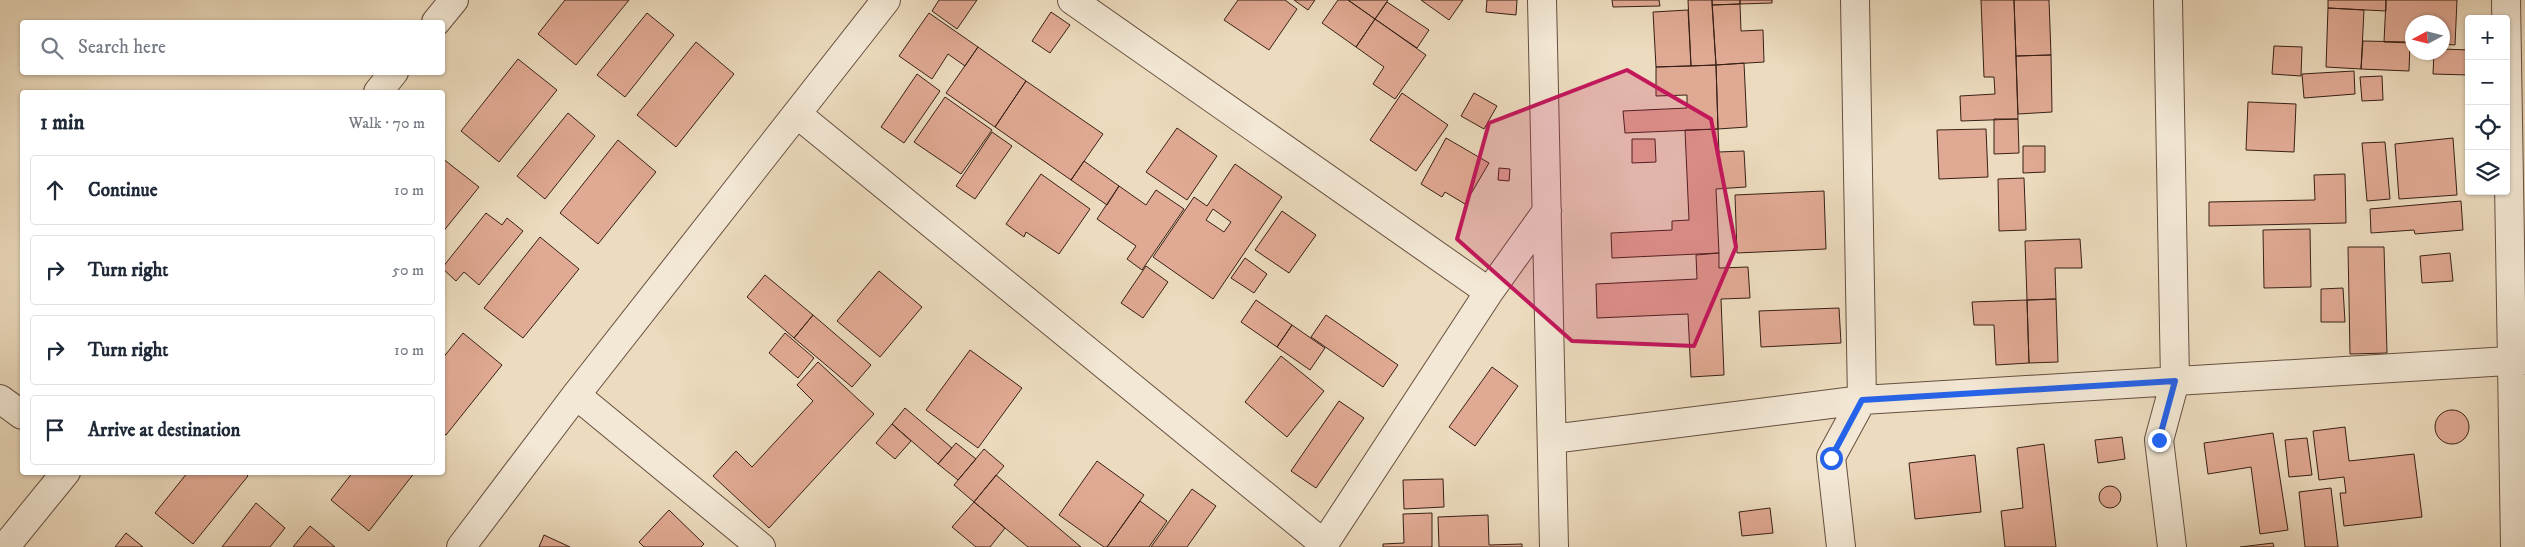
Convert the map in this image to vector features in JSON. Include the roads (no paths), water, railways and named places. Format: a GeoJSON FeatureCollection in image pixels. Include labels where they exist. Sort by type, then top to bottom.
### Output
{"type":"FeatureCollection","features":[{"type":"Feature","properties":{"kind":"street"},"geometry":{"type":"LineString","coordinates":[[438,20],[454,0]]}},
{"type":"Feature","properties":{"kind":"street"},"geometry":{"type":"LineString","coordinates":[[461,547],[576,396],[886,0]]}},
{"type":"Feature","properties":{"kind":"street"},"geometry":{"type":"LineString","coordinates":[[1072,0],[1489,292]]}},
{"type":"Feature","properties":{"kind":"street"},"geometry":{"type":"LineString","coordinates":[[1542,0],[1554,547]]}},
{"type":"Feature","properties":{"kind":"street"},"geometry":{"type":"LineString","coordinates":[[1841,547],[1831,458],[1862,400],[1855,0]]}},
{"type":"Feature","properties":{"kind":"street"},"geometry":{"type":"LineString","coordinates":[[2168,0],[2175,381],[2159,440],[2172,547]]}},
{"type":"Feature","properties":{"kind":"street"},"geometry":{"type":"LineString","coordinates":[[2506,0],[2519,360],[2516,547]]}},
{"type":"Feature","properties":{"kind":"street"},"geometry":{"type":"LineString","coordinates":[[380,90],[392,75]]}},
{"type":"Feature","properties":{"kind":"street"},"geometry":{"type":"LineString","coordinates":[[797,114],[1323,546],[1489,292],[1547,211]]}},
{"type":"Feature","properties":{"kind":"street"},"geometry":{"type":"LineString","coordinates":[[1552,439],[1862,400],[2519,360]]}},
{"type":"Feature","properties":{"kind":"street"},"geometry":{"type":"LineString","coordinates":[[576,396],[761,547]]}},
{"type":"Feature","properties":{"kind":"street"},"geometry":{"type":"LineString","coordinates":[[0,399],[20,414]]}},
{"type":"Feature","properties":{"kind":"street"},"geometry":{"type":"LineString","coordinates":[[5,547],[64,475]]}}]}
